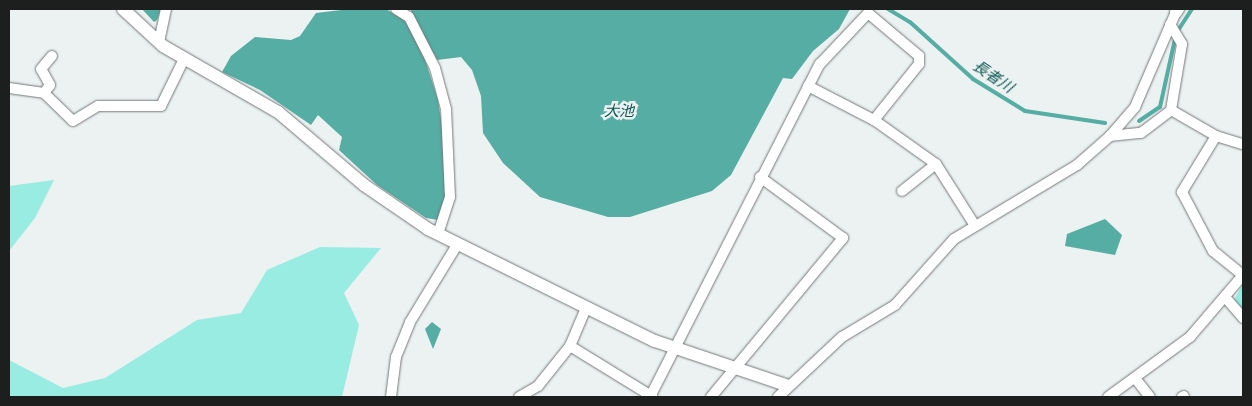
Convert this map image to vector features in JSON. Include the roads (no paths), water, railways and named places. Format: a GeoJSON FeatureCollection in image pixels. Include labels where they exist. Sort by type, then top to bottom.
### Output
{"type":"FeatureCollection","features":[{"type":"Feature","properties":{"kind":"street"},"geometry":{"type":"LineString","coordinates":[[122,9],[158,42],[184,59],[278,112],[370,190],[438,234],[675,350],[786,385]]}},
{"type":"Feature","properties":{"kind":"street"},"geometry":{"type":"LineString","coordinates":[[158,42],[166,9]]}},
{"type":"Feature","properties":{"kind":"street"},"geometry":{"type":"LineString","coordinates":[[396,9],[409,18],[435,68],[446,109],[450,197],[438,234]]}},
{"type":"Feature","properties":{"kind":"street"},"geometry":{"type":"LineString","coordinates":[[778,397],[786,385],[842,337],[895,305],[936,256],[974,224],[1078,165],[1110,136],[1134,108],[1172,26],[1177,10]]}},
{"type":"Feature","properties":{"kind":"street"},"geometry":{"type":"LineString","coordinates":[[570,346],[652,396],[760,178],[820,64],[868,13],[919,56],[919,64],[874,120]]}},
{"type":"Feature","properties":{"kind":"street"},"geometry":{"type":"LineString","coordinates":[[1110,136],[1141,133],[1171,110],[1180,40],[1172,26]]}},
{"type":"Feature","properties":{"kind":"street"},"geometry":{"type":"LineString","coordinates":[[44,93],[50,85],[41,69],[52,56]]}},
{"type":"Feature","properties":{"kind":"street"},"geometry":{"type":"LineString","coordinates":[[9,88],[44,93],[73,121],[98,106],[161,106],[184,59]]}},
{"type":"Feature","properties":{"kind":"street"},"geometry":{"type":"LineString","coordinates":[[808,86],[874,120],[936,164],[974,224]]}},
{"type":"Feature","properties":{"kind":"street"},"geometry":{"type":"LineString","coordinates":[[1171,110],[1216,136],[1243,144]]}},
{"type":"Feature","properties":{"kind":"street"},"geometry":{"type":"LineString","coordinates":[[1108,397],[1190,337],[1243,275],[1213,251],[1182,192],[1216,136]]}},
{"type":"Feature","properties":{"kind":"street"},"geometry":{"type":"LineString","coordinates":[[902,191],[936,164]]}},
{"type":"Feature","properties":{"kind":"street"},"geometry":{"type":"LineString","coordinates":[[712,397],[843,238],[760,178]]}},
{"type":"Feature","properties":{"kind":"street"},"geometry":{"type":"LineString","coordinates":[[391,397],[396,357],[410,322],[457,244]]}},
{"type":"Feature","properties":{"kind":"street"},"geometry":{"type":"LineString","coordinates":[[1225,297],[1243,318]]}},
{"type":"Feature","properties":{"kind":"street"},"geometry":{"type":"LineString","coordinates":[[519,397],[538,386],[570,346],[586,308]]}},
{"type":"Feature","properties":{"kind":"street"},"geometry":{"type":"LineString","coordinates":[[1135,378],[1150,397]]}},
{"type":"Feature","properties":{"kind":"water"},"geometry":{"type":"Polygon","coordinates":[[[142,9],[161,9],[157,20],[154,22],[142,9]]]}},
{"type":"Feature","properties":{"kind":"water"},"geometry":{"type":"Polygon","coordinates":[[[350,9],[386,9],[406,21],[424,56],[438,100],[446,152],[447,190],[438,220],[426,218],[377,185],[339,150],[342,137],[318,115],[311,125],[260,90],[222,72],[231,56],[255,37],[291,40],[300,36],[316,13],[350,9]]]}},
{"type":"Feature","properties":{"kind":"water","name":"大池"},"geometry":{"type":"Polygon","coordinates":[[[410,9],[850,9],[839,29],[813,51],[792,79],[783,78],[731,175],[712,191],[630,217],[608,217],[540,197],[503,163],[483,133],[481,96],[472,70],[461,57],[437,60],[410,9]]]}},
{"type":"Feature","properties":{"kind":"water"},"geometry":{"type":"Polygon","coordinates":[[[1105,219],[1122,235],[1115,255],[1065,246],[1067,234],[1105,219]]]}},
{"type":"Feature","properties":{"kind":"water"},"geometry":{"type":"Polygon","coordinates":[[[432,322],[441,329],[433,349],[425,329],[432,322]]]}},
{"type":"Feature","properties":{"kind":"waterway","name":"長者川"},"geometry":{"type":"LineString","coordinates":[[888,9],[910,22],[973,79],[1025,111],[1105,123]]}},
{"type":"Feature","properties":{"kind":"waterway","name":"長者川"},"geometry":{"type":"LineString","coordinates":[[1177,32],[1192,9]]}},
{"type":"Feature","properties":{"kind":"waterway","name":"長者川"},"geometry":{"type":"LineString","coordinates":[[1139,121],[1160,107],[1175,39]]}}]}
